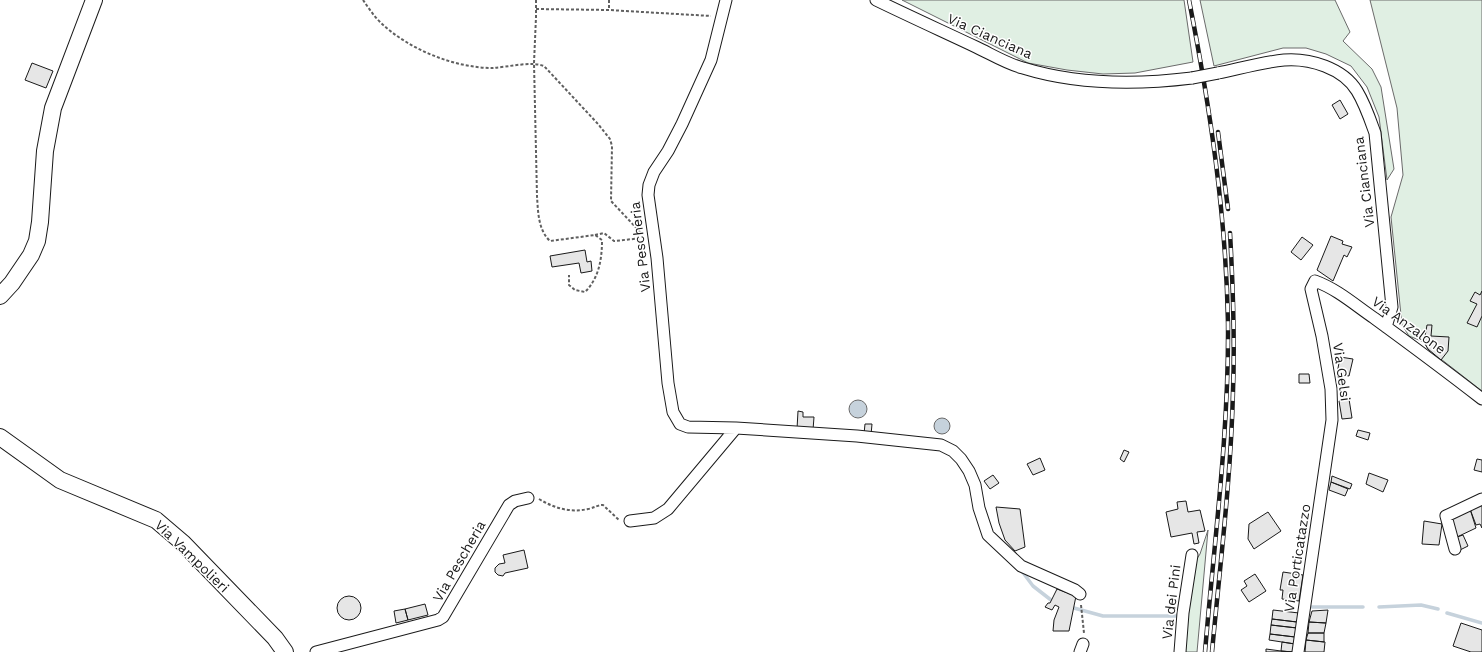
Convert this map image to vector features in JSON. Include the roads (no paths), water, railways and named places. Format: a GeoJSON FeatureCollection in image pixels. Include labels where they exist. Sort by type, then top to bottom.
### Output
{"type":"FeatureCollection","features":[{"type":"Feature","properties":{"kind":"street"},"geometry":{"type":"LineString","coordinates":[[0,296],[12,283],[32,255],[37,241],[40,222],[45,151],[52,114],[94,0]]}},
{"type":"Feature","properties":{"kind":"street","name":"Via Pescheria"},"geometry":{"type":"LineString","coordinates":[[726,0],[710,60],[682,124],[668,151],[654,172],[649,185],[648,195],[657,258],[668,383],[673,412],[680,424],[688,427],[736,428],[865,437],[941,445],[953,451],[961,459],[972,478],[975,485],[979,508],[988,535],[1021,566],[1075,590],[1080,594]]}},
{"type":"Feature","properties":{"kind":"street","name":"Via Cianciana"},"geometry":{"type":"LineString","coordinates":[[876,0],[1021,68],[1053,76],[1104,83],[1129,84],[1165,82],[1284,60],[1302,60],[1322,65],[1336,72],[1348,80],[1357,91],[1366,108],[1375,134],[1392,307],[1386,327]]}},
{"type":"Feature","properties":{"kind":"street","name":"Via Anzalone"},"geometry":{"type":"LineString","coordinates":[[1315,281],[1328,286],[1424,354],[1482,399]]}},
{"type":"Feature","properties":{"kind":"street","name":"Via Gelsi"},"geometry":{"type":"LineString","coordinates":[[1315,281],[1311,289],[1322,336],[1331,397],[1332,420],[1326,469]]}},
{"type":"Feature","properties":{"kind":"street"},"geometry":{"type":"LineString","coordinates":[[630,521],[654,518],[668,509],[736,428]]}},
{"type":"Feature","properties":{"kind":"street","name":"Via Vampolieri"},"geometry":{"type":"LineString","coordinates":[[0,437],[60,480],[156,520],[183,543],[275,638],[285,652]]}},
{"type":"Feature","properties":{"kind":"street","name":"Via Porticatazzo"},"geometry":{"type":"LineString","coordinates":[[1298,652],[1326,469]]}},
{"type":"Feature","properties":{"kind":"street","name":"Via Pescheria"},"geometry":{"type":"LineString","coordinates":[[316,652],[438,620],[444,617],[509,505],[515,501],[528,498]]}},
{"type":"Feature","properties":{"kind":"street"},"geometry":{"type":"LineString","coordinates":[[1455,549],[1446,516],[1482,499]]}},
{"type":"Feature","properties":{"kind":"street","name":"Via dei Pini"},"geometry":{"type":"LineString","coordinates":[[1180,652],[1183,613],[1192,555]]}},
{"type":"Feature","properties":{"kind":"waterway"},"geometry":{"type":"LineString","coordinates":[[1021,570],[1033,586],[1051,600]]}},
{"type":"Feature","properties":{"kind":"waterway"},"geometry":{"type":"LineString","coordinates":[[1379,607],[1421,605],[1438,609]]}},
{"type":"Feature","properties":{"kind":"waterway"},"geometry":{"type":"LineString","coordinates":[[1312,607],[1363,607]]}},
{"type":"Feature","properties":{"kind":"waterway"},"geometry":{"type":"LineString","coordinates":[[1074,608],[1103,616],[1177,616]]}},
{"type":"Feature","properties":{"kind":"waterway"},"geometry":{"type":"LineString","coordinates":[[1447,613],[1482,623]]}},
{"type":"Feature","properties":{"kind":"railway"},"geometry":{"type":"LineString","coordinates":[[1189,0],[1204,80],[1216,161],[1227,282],[1228,364],[1224,447],[1205,652]]}},
{"type":"Feature","properties":{"kind":"railway"},"geometry":{"type":"LineString","coordinates":[[1218,132],[1228,209]]}},
{"type":"Feature","properties":{"kind":"railway"},"geometry":{"type":"LineString","coordinates":[[1212,652],[1225,522],[1232,424],[1234,332],[1230,233]]}}]}
